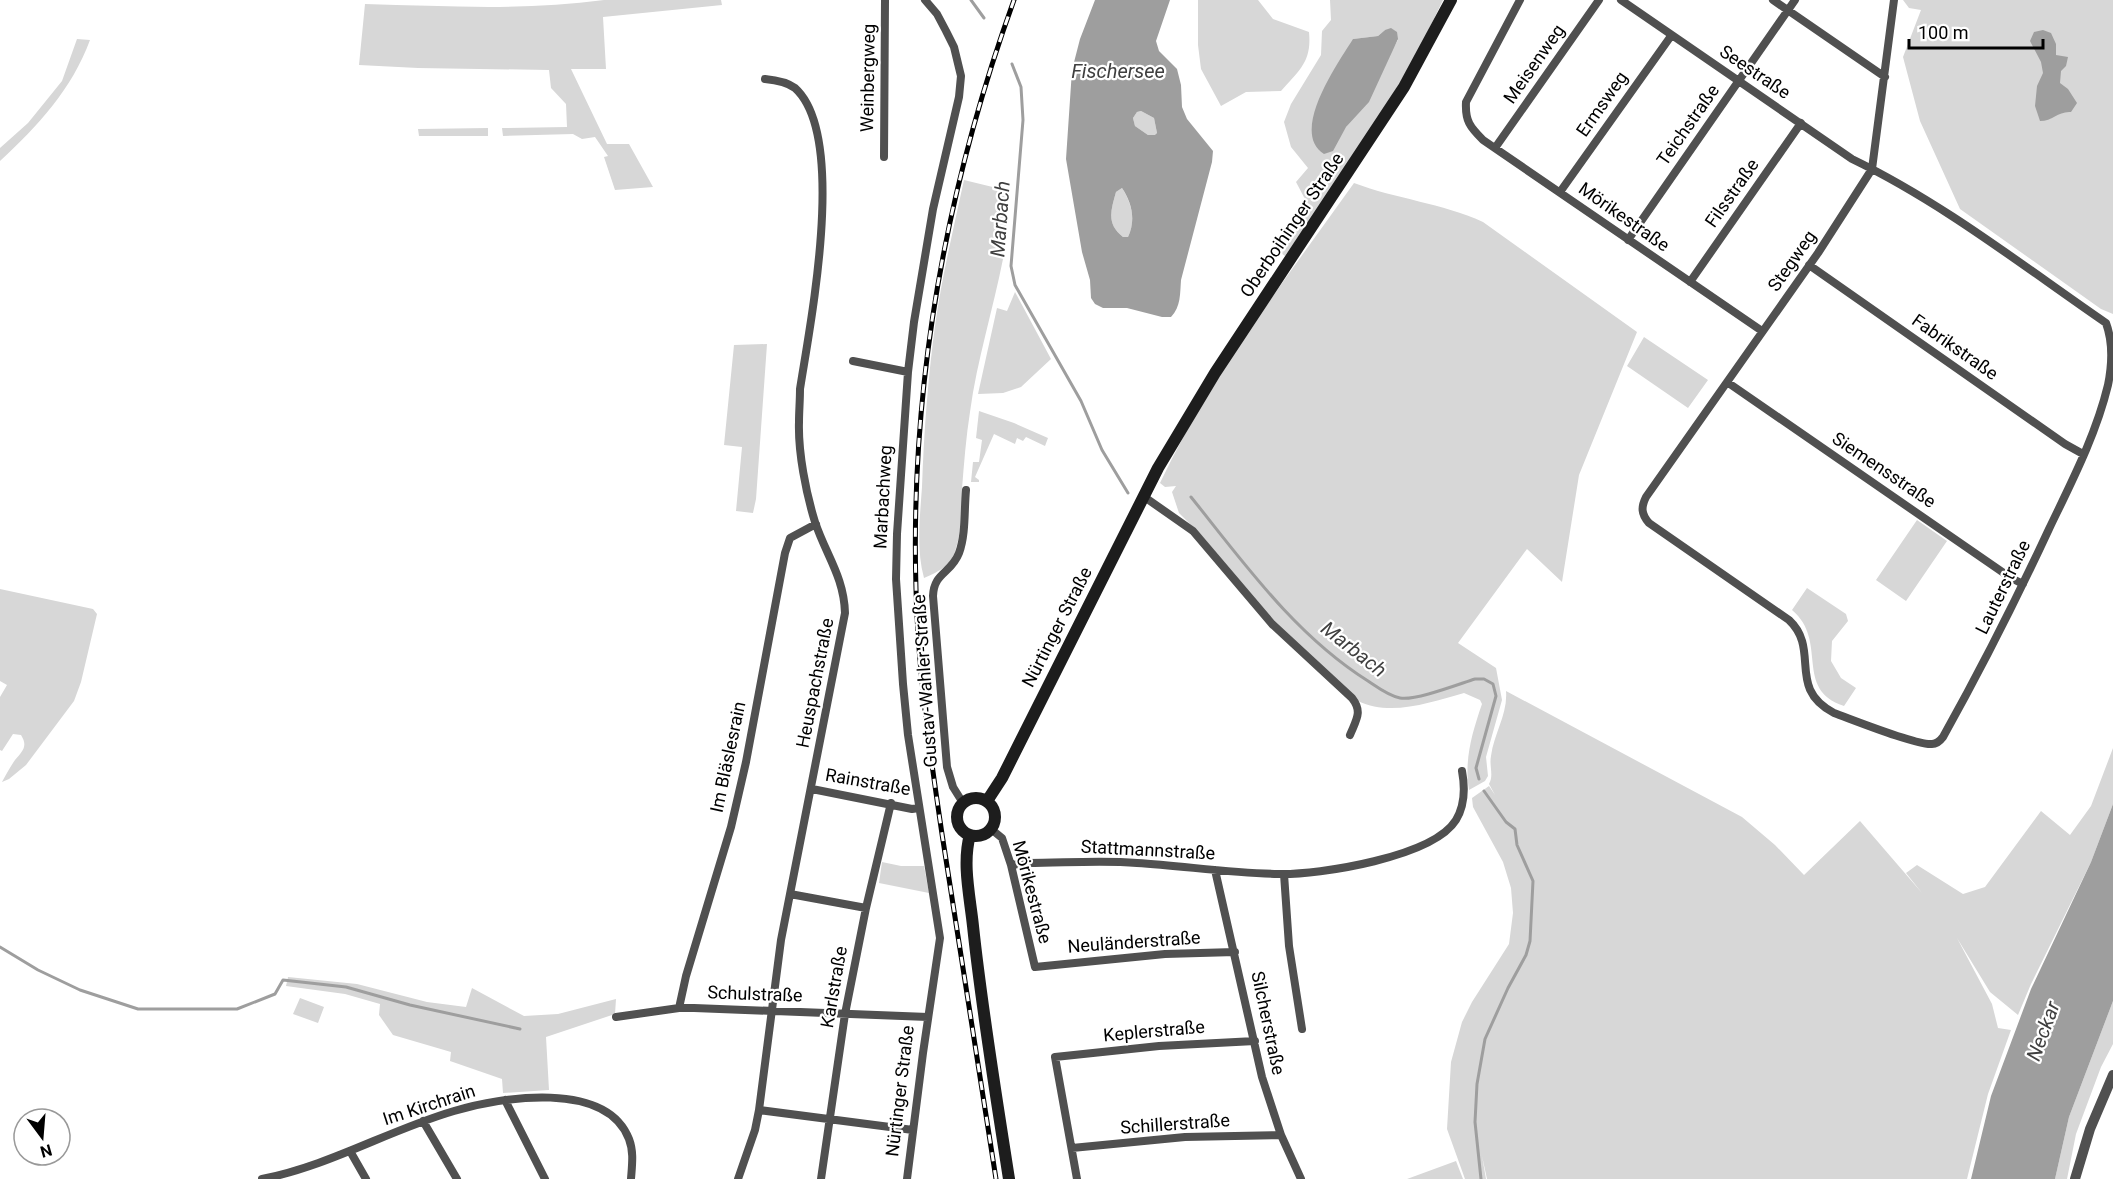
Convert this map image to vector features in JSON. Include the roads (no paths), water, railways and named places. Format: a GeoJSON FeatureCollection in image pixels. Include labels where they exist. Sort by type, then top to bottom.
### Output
{"type":"FeatureCollection","features":[{"type":"Feature","properties":{"kind":"main road","name":"Oberboihinger Straße"},"geometry":{"type":"LineString","coordinates":[[1158,468],[1215,373],[1404,87],[1451,0]]}},
{"type":"Feature","properties":{"kind":"main road","name":"Nürtinger Straße"},"geometry":{"type":"LineString","coordinates":[[987,801],[1002,778],[1158,468]]}},
{"type":"Feature","properties":{"kind":"main road"},"geometry":{"type":"LineString","coordinates":[[975,798],[987,801],[995,812],[995,821],[991,829],[982,835],[970,835],[961,829],[958,812],[963,803],[975,798]]}},
{"type":"Feature","properties":{"kind":"main road"},"geometry":{"type":"LineString","coordinates":[[970,835],[967,847],[968,877],[978,969],[1009,1179]]}},
{"type":"Feature","properties":{"kind":"street","name":"Weinbergweg"},"geometry":{"type":"LineString","coordinates":[[884,157],[885,0]]}},
{"type":"Feature","properties":{"kind":"street","name":"Marbachweg"},"geometry":{"type":"LineString","coordinates":[[925,0],[938,14],[954,47],[961,75],[959,97],[933,209],[922,270],[908,372],[898,512],[896,579],[903,684],[919,808],[940,938],[930,1007]]}},
{"type":"Feature","properties":{"kind":"street","name":"Mörikestraße"},"geometry":{"type":"LineString","coordinates":[[1520,0],[1466,102],[1465,116],[1469,126],[1495,148],[1762,332]]}},
{"type":"Feature","properties":{"kind":"street","name":"Meisenweg"},"geometry":{"type":"LineString","coordinates":[[1495,148],[1599,0]]}},
{"type":"Feature","properties":{"kind":"street","name":"Seestraße"},"geometry":{"type":"LineString","coordinates":[[1621,0],[1852,159],[1872,169]]}},
{"type":"Feature","properties":{"kind":"street"},"geometry":{"type":"LineString","coordinates":[[1773,0],[1885,77]]}},
{"type":"Feature","properties":{"kind":"street","name":"Teichstraße"},"geometry":{"type":"LineString","coordinates":[[1628,240],[1795,0]]}},
{"type":"Feature","properties":{"kind":"street","name":"Stegweg"},"geometry":{"type":"LineString","coordinates":[[1642,511],[1642,504],[1646,497],[1809,265],[1872,169],[1894,0]]}},
{"type":"Feature","properties":{"kind":"street","name":"Ermsweg"},"geometry":{"type":"LineString","coordinates":[[1560,192],[1671,36]]}},
{"type":"Feature","properties":{"kind":"street","name":"Heuspachstraße"},"geometry":{"type":"LineString","coordinates":[[738,1179],[755,1130],[759,1110],[775,976],[845,613],[842,584],[816,524],[808,497],[799,422],[800,389],[818,258],[823,188],[821,155],[816,130],[804,98],[793,87],[776,80],[765,79]]}},
{"type":"Feature","properties":{"kind":"street","name":"Filsstraße"},"geometry":{"type":"LineString","coordinates":[[1690,282],[1801,123]]}},
{"type":"Feature","properties":{"kind":"street","name":"Lauterstraße"},"geometry":{"type":"LineString","coordinates":[[1642,511],[1645,518],[1656,528],[1797,627],[1803,643],[1807,684],[1811,694],[1821,706],[1833,713],[1926,744],[1938,742],[1943,737],[1977,677],[2078,469],[2108,383],[2111,334],[2106,323],[1959,220],[1872,169]]}},
{"type":"Feature","properties":{"kind":"street","name":"Fabrikstraße"},"geometry":{"type":"LineString","coordinates":[[1809,265],[2065,444],[2083,454]]}},
{"type":"Feature","properties":{"kind":"street"},"geometry":{"type":"LineString","coordinates":[[853,361],[908,372]]}},
{"type":"Feature","properties":{"kind":"street","name":"Siemensstraße"},"geometry":{"type":"LineString","coordinates":[[1727,382],[2011,578],[2023,584]]}},
{"type":"Feature","properties":{"kind":"street","name":"Gustav-Wahler-Straße"},"geometry":{"type":"LineString","coordinates":[[963,803],[952,787],[947,767],[933,596],[935,582],[954,563],[960,550],[966,490]]}},
{"type":"Feature","properties":{"kind":"street"},"geometry":{"type":"LineString","coordinates":[[1143,496],[1193,531],[1272,624],[1353,698],[1358,706],[1358,716],[1350,735]]}},
{"type":"Feature","properties":{"kind":"street","name":"Im Bläslesrain"},"geometry":{"type":"LineString","coordinates":[[679,1008],[686,976],[731,826],[746,762],[785,553],[790,538],[816,524]]}},
{"type":"Feature","properties":{"kind":"street","name":"Stattmannstraße"},"geometry":{"type":"LineString","coordinates":[[1011,865],[1134,863],[1284,874],[1367,862],[1412,850],[1448,829],[1456,820],[1464,797],[1462,771]]}},
{"type":"Feature","properties":{"kind":"street","name":"Rainstraße"},"geometry":{"type":"LineString","coordinates":[[812,789],[912,809],[919,808]]}},
{"type":"Feature","properties":{"kind":"street","name":"Karlstraße"},"geometry":{"type":"LineString","coordinates":[[821,1179],[845,1014],[866,908],[891,803]]}},
{"type":"Feature","properties":{"kind":"street","name":"Mörikestraße"},"geometry":{"type":"LineString","coordinates":[[991,829],[1002,838],[1011,865],[1035,967]]}},
{"type":"Feature","properties":{"kind":"street","name":"Silcherstraße"},"geometry":{"type":"LineString","coordinates":[[1215,870],[1262,1077],[1281,1135],[1301,1179]]}},
{"type":"Feature","properties":{"kind":"street"},"geometry":{"type":"LineString","coordinates":[[1284,874],[1289,946],[1302,1029]]}},
{"type":"Feature","properties":{"kind":"street"},"geometry":{"type":"LineString","coordinates":[[790,894],[866,908]]}},
{"type":"Feature","properties":{"kind":"street","name":"Neuländerstraße"},"geometry":{"type":"LineString","coordinates":[[1035,967],[1154,955],[1235,952]]}},
{"type":"Feature","properties":{"kind":"street","name":"Nürtinger Straße"},"geometry":{"type":"LineString","coordinates":[[907,1179],[930,1007]]}},
{"type":"Feature","properties":{"kind":"street","name":"Schulstraße"},"geometry":{"type":"LineString","coordinates":[[616,1017],[679,1008],[928,1017]]}},
{"type":"Feature","properties":{"kind":"street","name":"Keplerstraße"},"geometry":{"type":"LineString","coordinates":[[1072,1148],[1055,1057],[1159,1046],[1255,1041]]}},
{"type":"Feature","properties":{"kind":"street"},"geometry":{"type":"LineString","coordinates":[[2075,1179],[2090,1129],[2113,1075]]}},
{"type":"Feature","properties":{"kind":"street","name":"Im Kirchrain"},"geometry":{"type":"LineString","coordinates":[[262,1179],[274,1178],[350,1151],[456,1110],[505,1100],[565,1098],[599,1108],[612,1116],[628,1138],[632,1153],[631,1179]]}},
{"type":"Feature","properties":{"kind":"street"},"geometry":{"type":"LineString","coordinates":[[505,1100],[545,1179]]}},
{"type":"Feature","properties":{"kind":"street"},"geometry":{"type":"LineString","coordinates":[[759,1110],[914,1130]]}},
{"type":"Feature","properties":{"kind":"street"},"geometry":{"type":"LineString","coordinates":[[423,1121],[457,1179]]}},
{"type":"Feature","properties":{"kind":"street","name":"Schillerstraße"},"geometry":{"type":"LineString","coordinates":[[1072,1148],[1185,1137],[1281,1135]]}},
{"type":"Feature","properties":{"kind":"street"},"geometry":{"type":"LineString","coordinates":[[1072,1148],[1077,1179]]}},
{"type":"Feature","properties":{"kind":"street"},"geometry":{"type":"LineString","coordinates":[[350,1151],[366,1179]]}},
{"type":"Feature","properties":{"kind":"water","name":"Fischersee"},"geometry":{"type":"Polygon","coordinates":[[[1095,0],[1170,0],[1156,41],[1159,51],[1177,69],[1181,85],[1182,107],[1187,119],[1213,151],[1181,280],[1178,304],[1171,317],[1162,317],[1127,308],[1103,308],[1095,304],[1091,298],[1090,280],[1082,252],[1066,159],[1072,70],[1080,39],[1095,0]],[[1141,111],[1137,112],[1133,118],[1135,126],[1148,135],[1155,135],[1157,133],[1154,118],[1141,111]],[[1122,188],[1116,192],[1111,216],[1118,232],[1123,237],[1128,237],[1132,224],[1132,212],[1122,188]]]}},
{"type":"Feature","properties":{"kind":"water"},"geometry":{"type":"Polygon","coordinates":[[[1391,28],[1397,32],[1398,39],[1369,102],[1346,127],[1333,151],[1324,154],[1315,144],[1312,130],[1314,114],[1328,80],[1353,39],[1378,36],[1391,28]]]}},
{"type":"Feature","properties":{"kind":"water"},"geometry":{"type":"Polygon","coordinates":[[[2043,30],[2051,33],[2056,44],[2056,55],[2068,57],[2066,66],[2061,71],[2060,83],[2068,89],[2077,103],[2071,112],[2040,121],[2035,106],[2037,86],[2043,73],[2041,62],[2030,41],[2034,32],[2043,30]]]}},
{"type":"Feature","properties":{"kind":"water","name":"Neckar"},"geometry":{"type":"Polygon","coordinates":[[[2113,804],[2113,1001],[2069,1117],[2055,1179],[1971,1179],[1991,1096],[2031,989],[2091,862],[2113,804]]]}},
{"type":"Feature","properties":{"kind":"waterway","name":"Marbach"},"geometry":{"type":"LineString","coordinates":[[971,0],[984,18]]}},
{"type":"Feature","properties":{"kind":"waterway","name":"Marbach"},"geometry":{"type":"LineString","coordinates":[[1012,64],[1021,87],[1023,120],[1011,266],[1015,285],[1081,401],[1102,450],[1128,493]]}},
{"type":"Feature","properties":{"kind":"waterway","name":"Marbach"},"geometry":{"type":"LineString","coordinates":[[1191,497],[1251,572],[1294,620],[1342,663],[1387,693],[1407,698],[1426,695],[1475,679],[1484,679],[1493,684],[1496,696],[1476,768],[1479,779]]}},
{"type":"Feature","properties":{"kind":"waterway","name":"Marbach"},"geometry":{"type":"LineString","coordinates":[[1481,1179],[1475,1122],[1477,1084],[1485,1039],[1526,955],[1530,941],[1533,881],[1517,845],[1515,829],[1506,822],[1484,791]]}},
{"type":"Feature","properties":{"kind":"waterway"},"geometry":{"type":"LineString","coordinates":[[0,947],[38,970],[80,990],[138,1009],[237,1009],[275,994],[283,980],[346,987],[410,1005],[520,1029]]}},
{"type":"Feature","properties":{"kind":"railway"},"geometry":{"type":"LineString","coordinates":[[996,1179],[925,712],[917,620],[916,513],[919,438],[926,364],[937,290],[951,217],[969,144],[1014,0]]}}]}
